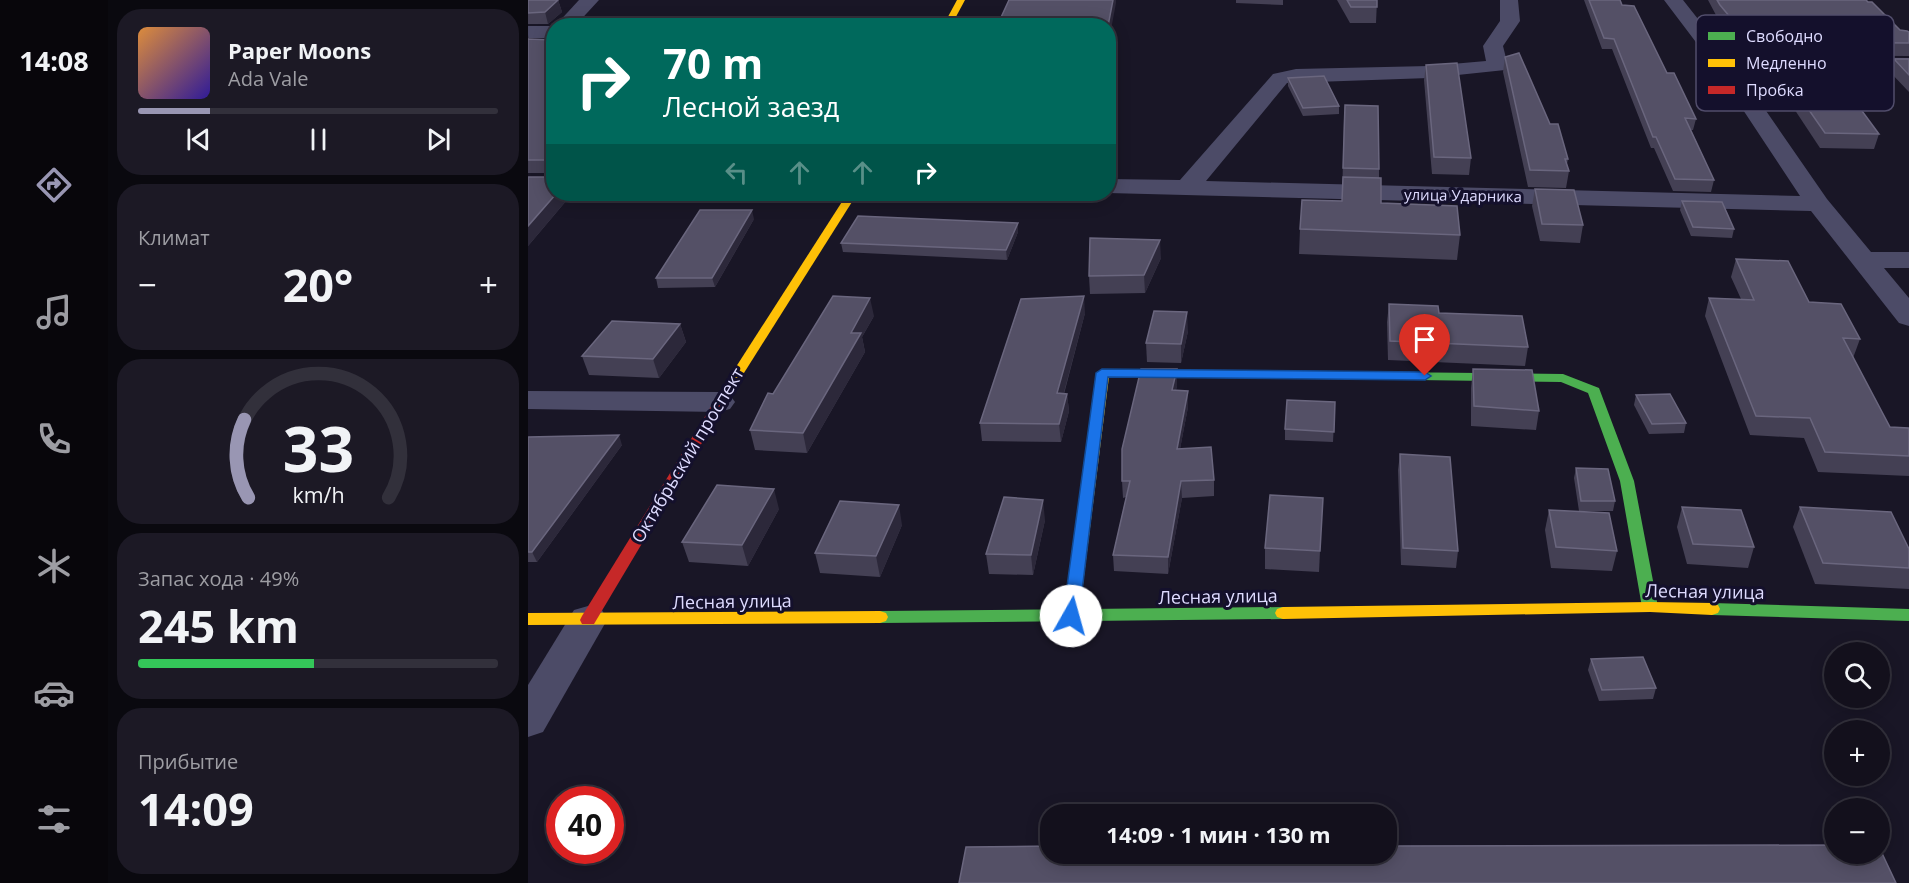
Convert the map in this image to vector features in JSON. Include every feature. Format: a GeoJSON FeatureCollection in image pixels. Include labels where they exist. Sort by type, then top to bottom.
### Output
{"type":"FeatureCollection","features":[{"type":"Feature","properties":{"kind":"street"},"geometry":{"type":"LineString","coordinates":[[572,18],[590,0]]}},
{"type":"Feature","properties":{"kind":"street"},"geometry":{"type":"LineString","coordinates":[[951,18],[961,0]]}},
{"type":"Feature","properties":{"kind":"street"},"geometry":{"type":"LineString","coordinates":[[1187,188],[1280,78],[1296,75],[1429,72],[1498,66],[1493,46],[1510,21],[1509,0]]}},
{"type":"Feature","properties":{"kind":"street"},"geometry":{"type":"LineString","coordinates":[[1673,0],[1696,30]]}},
{"type":"Feature","properties":{"kind":"street"},"geometry":{"type":"LineString","coordinates":[[528,32],[546,32]]}},
{"type":"Feature","properties":{"kind":"street"},"geometry":{"type":"LineString","coordinates":[[1894,64],[1909,64]]}},
{"type":"Feature","properties":{"kind":"street"},"geometry":{"type":"LineString","coordinates":[[1755,111],[1818,204],[1909,317]]}},
{"type":"Feature","properties":{"kind":"street","name":"улица Ударника"},"geometry":{"type":"LineString","coordinates":[[1116,186],[1818,204]]}},
{"type":"Feature","properties":{"kind":"street","name":"Октябрьский проспект"},"geometry":{"type":"LineString","coordinates":[[528,721],[719,402],[848,201]]}},
{"type":"Feature","properties":{"kind":"street"},"geometry":{"type":"LineString","coordinates":[[1863,260],[1909,260]]}},
{"type":"Feature","properties":{"kind":"street"},"geometry":{"type":"LineString","coordinates":[[1071,616],[1102,373],[1563,378],[1594,391],[1627,481],[1650,607]]}},
{"type":"Feature","properties":{"kind":"street"},"geometry":{"type":"LineString","coordinates":[[528,400],[719,402]]}},
{"type":"Feature","properties":{"kind":"street","name":"Лесная улица"},"geometry":{"type":"LineString","coordinates":[[528,620],[1071,616],[1650,607],[1909,615]]}},
{"type":"Feature","properties":{"kind":"building"},"geometry":{"type":"Polygon","coordinates":[[[528,0],[558,0],[545,12],[528,13],[528,0]]]}},
{"type":"Feature","properties":{"kind":"building"},"geometry":{"type":"Polygon","coordinates":[[[1009,0],[1113,0],[1110,18],[1001,18],[1009,0]]]}},
{"type":"Feature","properties":{"kind":"building"},"geometry":{"type":"Polygon","coordinates":[[[1347,0],[1377,0],[1377,7],[1351,7],[1347,0]]]}},
{"type":"Feature","properties":{"kind":"building"},"geometry":{"type":"Polygon","coordinates":[[[1589,0],[1620,0],[1622,5],[1634,6],[1667,73],[1674,73],[1696,119],[1685,118],[1714,180],[1675,179],[1656,137],[1653,137],[1614,39],[1604,38],[1589,0]]]}},
{"type":"Feature","properties":{"kind":"building"},"geometry":{"type":"Polygon","coordinates":[[[1717,0],[1866,0],[1872,2],[1885,15],[1728,15],[1717,0]]]}},
{"type":"Feature","properties":{"kind":"building"},"geometry":{"type":"Polygon","coordinates":[[[1894,24],[1900,30],[1909,32],[1909,43],[1894,43],[1894,24]]]}},
{"type":"Feature","properties":{"kind":"building"},"geometry":{"type":"Polygon","coordinates":[[[528,39],[546,40],[546,160],[528,160],[528,39]]]}},
{"type":"Feature","properties":{"kind":"building"},"geometry":{"type":"Polygon","coordinates":[[[1519,53],[1550,124],[1558,124],[1569,171],[1530,170],[1505,57],[1519,53]]]}},
{"type":"Feature","properties":{"kind":"building"},"geometry":{"type":"Polygon","coordinates":[[[1894,59],[1909,59],[1909,75],[1894,59]]]}},
{"type":"Feature","properties":{"kind":"building"},"geometry":{"type":"Polygon","coordinates":[[[1457,63],[1471,158],[1434,157],[1426,65],[1457,63]]]}},
{"type":"Feature","properties":{"kind":"building"},"geometry":{"type":"Polygon","coordinates":[[[1324,76],[1339,106],[1303,108],[1288,78],[1324,76]]]}},
{"type":"Feature","properties":{"kind":"building"},"geometry":{"type":"Polygon","coordinates":[[[1345,105],[1378,106],[1379,169],[1343,168],[1345,105]]]}},
{"type":"Feature","properties":{"kind":"building"},"geometry":{"type":"Polygon","coordinates":[[[1810,111],[1862,111],[1879,134],[1825,133],[1810,111]]]}},
{"type":"Feature","properties":{"kind":"building"},"geometry":{"type":"Polygon","coordinates":[[[528,177],[546,177],[546,201],[550,201],[528,226],[528,177]]]}},
{"type":"Feature","properties":{"kind":"building"},"geometry":{"type":"Polygon","coordinates":[[[1343,177],[1381,178],[1381,203],[1457,206],[1460,235],[1300,229],[1302,200],[1342,201],[1343,177]]]}},
{"type":"Feature","properties":{"kind":"building"},"geometry":{"type":"Polygon","coordinates":[[[1535,189],[1574,190],[1583,225],[1542,224],[1535,189]]]}},
{"type":"Feature","properties":{"kind":"building"},"geometry":{"type":"Polygon","coordinates":[[[1682,201],[1722,202],[1734,229],[1693,227],[1682,201]]]}},
{"type":"Feature","properties":{"kind":"building"},"geometry":{"type":"Polygon","coordinates":[[[700,210],[752,210],[712,278],[656,278],[700,210]]]}},
{"type":"Feature","properties":{"kind":"building"},"geometry":{"type":"Polygon","coordinates":[[[858,216],[1018,223],[1006,250],[841,243],[858,216]]]}},
{"type":"Feature","properties":{"kind":"building"},"geometry":{"type":"Polygon","coordinates":[[[1090,238],[1160,240],[1144,275],[1089,276],[1090,238]]]}},
{"type":"Feature","properties":{"kind":"building"},"geometry":{"type":"Polygon","coordinates":[[[1736,259],[1788,261],[1809,302],[1841,304],[1860,339],[1843,338],[1890,427],[1909,428],[1909,456],[1825,452],[1810,418],[1756,416],[1709,298],[1754,300],[1736,259]]]}},
{"type":"Feature","properties":{"kind":"building"},"geometry":{"type":"Polygon","coordinates":[[[833,296],[870,298],[851,333],[861,333],[803,433],[750,430],[768,393],[773,394],[833,296]]]}},
{"type":"Feature","properties":{"kind":"building"},"geometry":{"type":"Polygon","coordinates":[[[1084,296],[1057,393],[1067,394],[1059,424],[980,423],[1021,299],[1084,296]]]}},
{"type":"Feature","properties":{"kind":"building"},"geometry":{"type":"Polygon","coordinates":[[[1389,304],[1438,306],[1439,313],[1522,316],[1528,347],[1390,341],[1389,304]]]}},
{"type":"Feature","properties":{"kind":"building"},"geometry":{"type":"Polygon","coordinates":[[[1154,311],[1187,312],[1181,344],[1146,343],[1154,311]]]}},
{"type":"Feature","properties":{"kind":"building"},"geometry":{"type":"Polygon","coordinates":[[[612,321],[680,324],[653,359],[582,356],[612,321]]]}},
{"type":"Feature","properties":{"kind":"building"},"geometry":{"type":"Polygon","coordinates":[[[1141,369],[1177,369],[1172,390],[1188,391],[1177,449],[1211,447],[1214,480],[1181,481],[1168,557],[1113,555],[1130,481],[1122,481],[1122,449],[1141,369]]]}},
{"type":"Feature","properties":{"kind":"building"},"geometry":{"type":"Polygon","coordinates":[[[1473,369],[1532,370],[1539,411],[1474,406],[1473,369]]]}},
{"type":"Feature","properties":{"kind":"building"},"geometry":{"type":"Polygon","coordinates":[[[1670,394],[1686,423],[1652,424],[1636,395],[1670,394]]]}},
{"type":"Feature","properties":{"kind":"building"},"geometry":{"type":"Polygon","coordinates":[[[1287,400],[1335,402],[1334,432],[1285,429],[1287,400]]]}},
{"type":"Feature","properties":{"kind":"building"},"geometry":{"type":"Polygon","coordinates":[[[619,435],[532,552],[528,552],[528,437],[619,435]]]}},
{"type":"Feature","properties":{"kind":"building"},"geometry":{"type":"Polygon","coordinates":[[[1400,454],[1450,457],[1458,551],[1403,548],[1400,454]]]}},
{"type":"Feature","properties":{"kind":"building"},"geometry":{"type":"Polygon","coordinates":[[[1576,468],[1608,469],[1615,501],[1581,501],[1576,468]]]}},
{"type":"Feature","properties":{"kind":"building"},"geometry":{"type":"Polygon","coordinates":[[[717,485],[774,489],[742,545],[682,542],[717,485]]]}},
{"type":"Feature","properties":{"kind":"building"},"geometry":{"type":"Polygon","coordinates":[[[1270,495],[1323,498],[1320,551],[1265,548],[1270,495]]]}},
{"type":"Feature","properties":{"kind":"building"},"geometry":{"type":"Polygon","coordinates":[[[1004,497],[1043,500],[1031,555],[986,554],[1004,497]]]}},
{"type":"Feature","properties":{"kind":"building"},"geometry":{"type":"Polygon","coordinates":[[[840,501],[899,505],[876,556],[815,553],[840,501]]]}},
{"type":"Feature","properties":{"kind":"building"},"geometry":{"type":"Polygon","coordinates":[[[1682,507],[1741,510],[1754,547],[1693,544],[1682,507]]]}},
{"type":"Feature","properties":{"kind":"building"},"geometry":{"type":"Polygon","coordinates":[[[1800,507],[1891,512],[1909,549],[1909,568],[1823,563],[1800,507]]]}},
{"type":"Feature","properties":{"kind":"building"},"geometry":{"type":"Polygon","coordinates":[[[1549,510],[1609,513],[1617,551],[1556,547],[1549,510]]]}},
{"type":"Feature","properties":{"kind":"building"},"geometry":{"type":"Polygon","coordinates":[[[1643,657],[1656,688],[1602,690],[1591,659],[1643,657]]]}},
{"type":"Feature","properties":{"kind":"building"},"geometry":{"type":"Polygon","coordinates":[[[1824,845],[1824,864],[1887,864],[1896,883],[959,883],[966,847],[1040,846],[1040,864],[1397,864],[1397,846],[1824,845]]]}},
{"type":"Feature","properties":{"kind":"traffic: fast"},"geometry":{"type":"LineString","coordinates":[[1199,374],[1563,378],[1594,391],[1627,481],[1650,607]]}},
{"type":"Feature","properties":{"kind":"traffic: fast"},"geometry":{"type":"LineString","coordinates":[[1712,609],[1909,615]]}},
{"type":"Feature","properties":{"kind":"traffic: fast"},"geometry":{"type":"LineString","coordinates":[[880,617],[1283,613]]}},
{"type":"Feature","properties":{"kind":"traffic: slow"},"geometry":{"type":"LineString","coordinates":[[951,18],[961,0]]}},
{"type":"Feature","properties":{"kind":"traffic: slow"},"geometry":{"type":"LineString","coordinates":[[731,384],[848,201]]}},
{"type":"Feature","properties":{"kind":"traffic: slow"},"geometry":{"type":"LineString","coordinates":[[1071,616],[1103,373],[1199,374]]}},
{"type":"Feature","properties":{"kind":"traffic: slow"},"geometry":{"type":"LineString","coordinates":[[1283,613],[1650,607],[1712,609]]}},
{"type":"Feature","properties":{"kind":"traffic: slow"},"geometry":{"type":"LineString","coordinates":[[528,619],[880,617]]}},
{"type":"Feature","properties":{"kind":"traffic: jam"},"geometry":{"type":"LineString","coordinates":[[588,620],[731,384]]}},
{"type":"Feature","properties":{"kind":"route"},"geometry":{"type":"LineString","coordinates":[[1071,616],[1102,373],[1425,376]]}}]}
